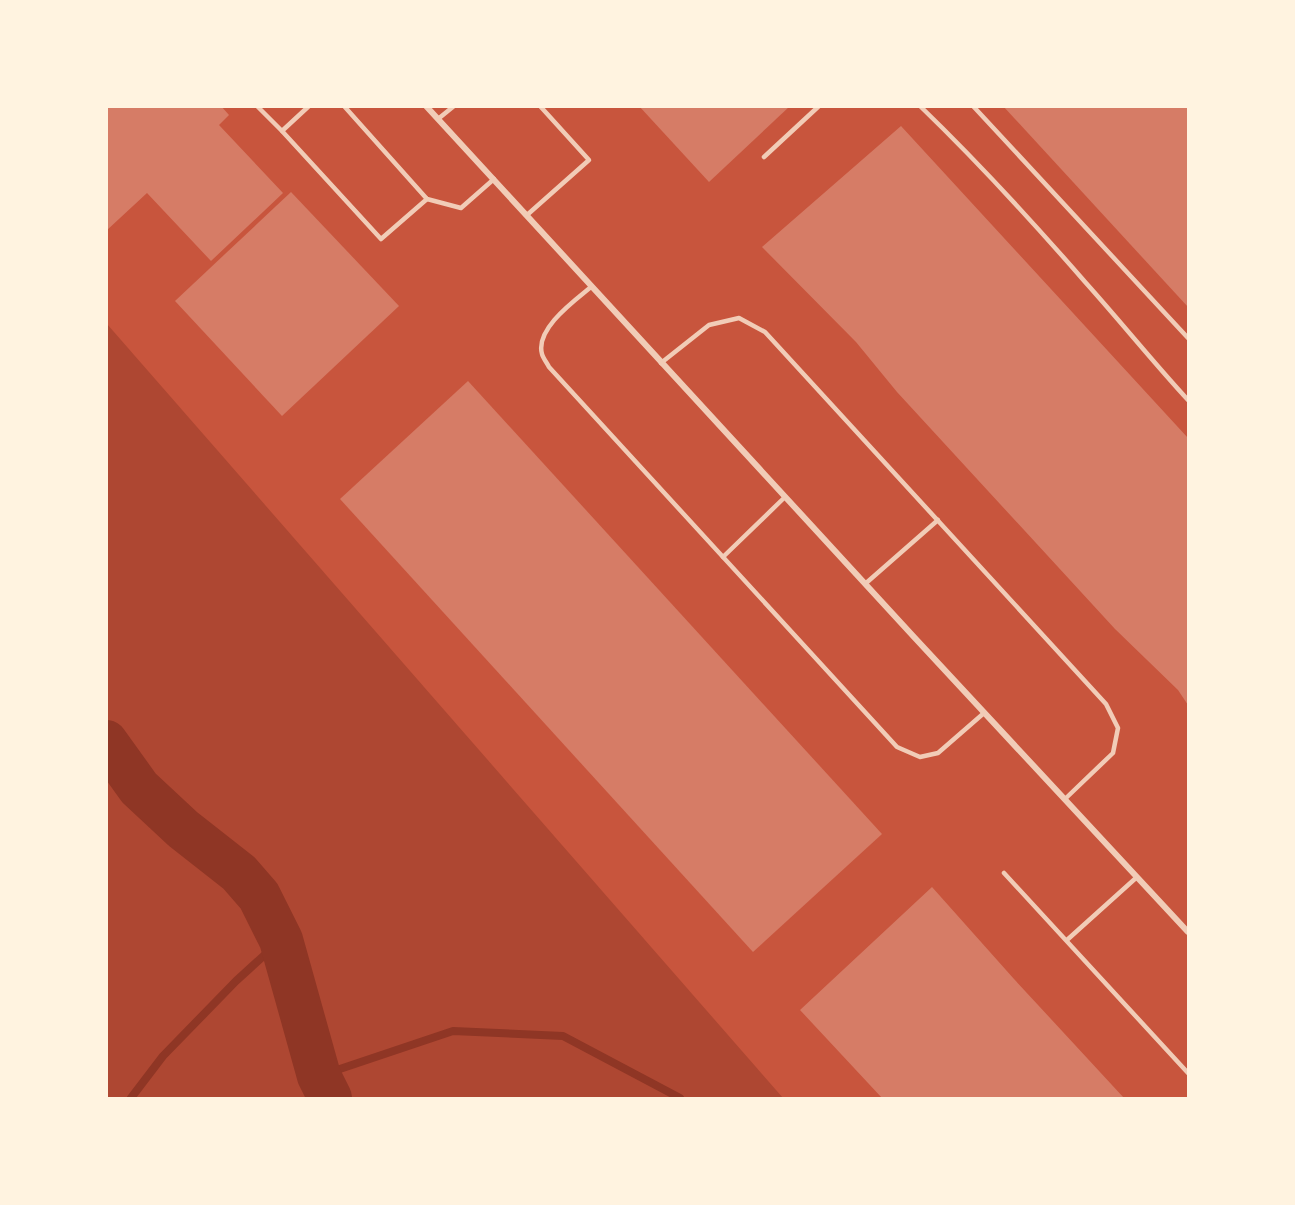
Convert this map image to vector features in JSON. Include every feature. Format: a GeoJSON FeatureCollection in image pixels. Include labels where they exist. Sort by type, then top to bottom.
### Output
{"type":"FeatureCollection","features":[{"type":"Feature","properties":{"kind":"street"},"geometry":{"type":"LineString","coordinates":[[426,106],[1188,932]]}},
{"type":"Feature","properties":{"kind":"lane"},"geometry":{"type":"LineString","coordinates":[[257,106],[381,239],[427,199]]}},
{"type":"Feature","properties":{"kind":"lane"},"geometry":{"type":"LineString","coordinates":[[282,131],[309,106]]}},
{"type":"Feature","properties":{"kind":"lane"},"geometry":{"type":"LineString","coordinates":[[344,106],[427,199],[461,208],[494,179]]}},
{"type":"Feature","properties":{"kind":"lane"},"geometry":{"type":"LineString","coordinates":[[438,119],[454,106]]}},
{"type":"Feature","properties":{"kind":"lane"},"geometry":{"type":"LineString","coordinates":[[527,215],[589,160],[540,106]]}},
{"type":"Feature","properties":{"kind":"lane"},"geometry":{"type":"LineString","coordinates":[[764,157],[819,106]]}},
{"type":"Feature","properties":{"kind":"lane"},"geometry":{"type":"LineString","coordinates":[[920,106],[971,156],[1188,400]]}},
{"type":"Feature","properties":{"kind":"lane"},"geometry":{"type":"LineString","coordinates":[[973,106],[1188,338]]}},
{"type":"Feature","properties":{"kind":"lane"},"geometry":{"type":"LineString","coordinates":[[591,287],[556,317],[543,337],[542,354],[549,367],[897,747],[920,757],[938,753],[984,713]]}},
{"type":"Feature","properties":{"kind":"lane"},"geometry":{"type":"LineString","coordinates":[[661,363],[709,326],[739,318],[765,332],[1106,704],[1118,728],[1113,753],[1065,799]]}},
{"type":"Feature","properties":{"kind":"lane"},"geometry":{"type":"LineString","coordinates":[[723,556],[785,497]]}},
{"type":"Feature","properties":{"kind":"lane"},"geometry":{"type":"LineString","coordinates":[[865,584],[938,520]]}},
{"type":"Feature","properties":{"kind":"lane"},"geometry":{"type":"LineString","coordinates":[[1004,873],[1188,1073]]}},
{"type":"Feature","properties":{"kind":"lane"},"geometry":{"type":"LineString","coordinates":[[1067,940],[1137,877]]}},
{"type":"Feature","properties":{"kind":"shaded area"},"geometry":{"type":"Polygon","coordinates":[[[107,324],[783,1098],[107,1098],[107,324]]]}},
{"type":"Feature","properties":{"kind":"building"},"geometry":{"type":"Polygon","coordinates":[[[106,106],[221,106],[229,115],[219,125],[283,193],[211,261],[147,193],[106,231],[106,106]]]}},
{"type":"Feature","properties":{"kind":"building"},"geometry":{"type":"Polygon","coordinates":[[[639,106],[790,106],[709,182],[639,106]]]}},
{"type":"Feature","properties":{"kind":"building"},"geometry":{"type":"Polygon","coordinates":[[[1003,106],[1188,106],[1188,307],[1003,106]]]}},
{"type":"Feature","properties":{"kind":"building"},"geometry":{"type":"Polygon","coordinates":[[[901,126],[1188,438],[1188,705],[1178,690],[1115,629],[897,392],[856,342],[762,247],[901,126]]]}},
{"type":"Feature","properties":{"kind":"building"},"geometry":{"type":"Polygon","coordinates":[[[291,192],[399,306],[282,416],[175,301],[291,192]]]}},
{"type":"Feature","properties":{"kind":"building"},"geometry":{"type":"Polygon","coordinates":[[[468,381],[882,834],[753,952],[340,499],[468,381]]]}},
{"type":"Feature","properties":{"kind":"building"},"geometry":{"type":"Polygon","coordinates":[[[932,887],[1124,1098],[882,1098],[800,1010],[932,887]]]}},
{"type":"Feature","properties":{"kind":"waterway"},"geometry":{"type":"LineString","coordinates":[[106,742],[139,788],[183,829],[239,873],[259,896],[281,940],[319,1076],[330,1098]]}},
{"type":"Feature","properties":{"kind":"waterway"},"geometry":{"type":"LineString","coordinates":[[131,1098],[163,1056],[236,981],[281,940]]}},
{"type":"Feature","properties":{"kind":"waterway"},"geometry":{"type":"LineString","coordinates":[[319,1076],[453,1031],[563,1036],[680,1098]]}}]}
